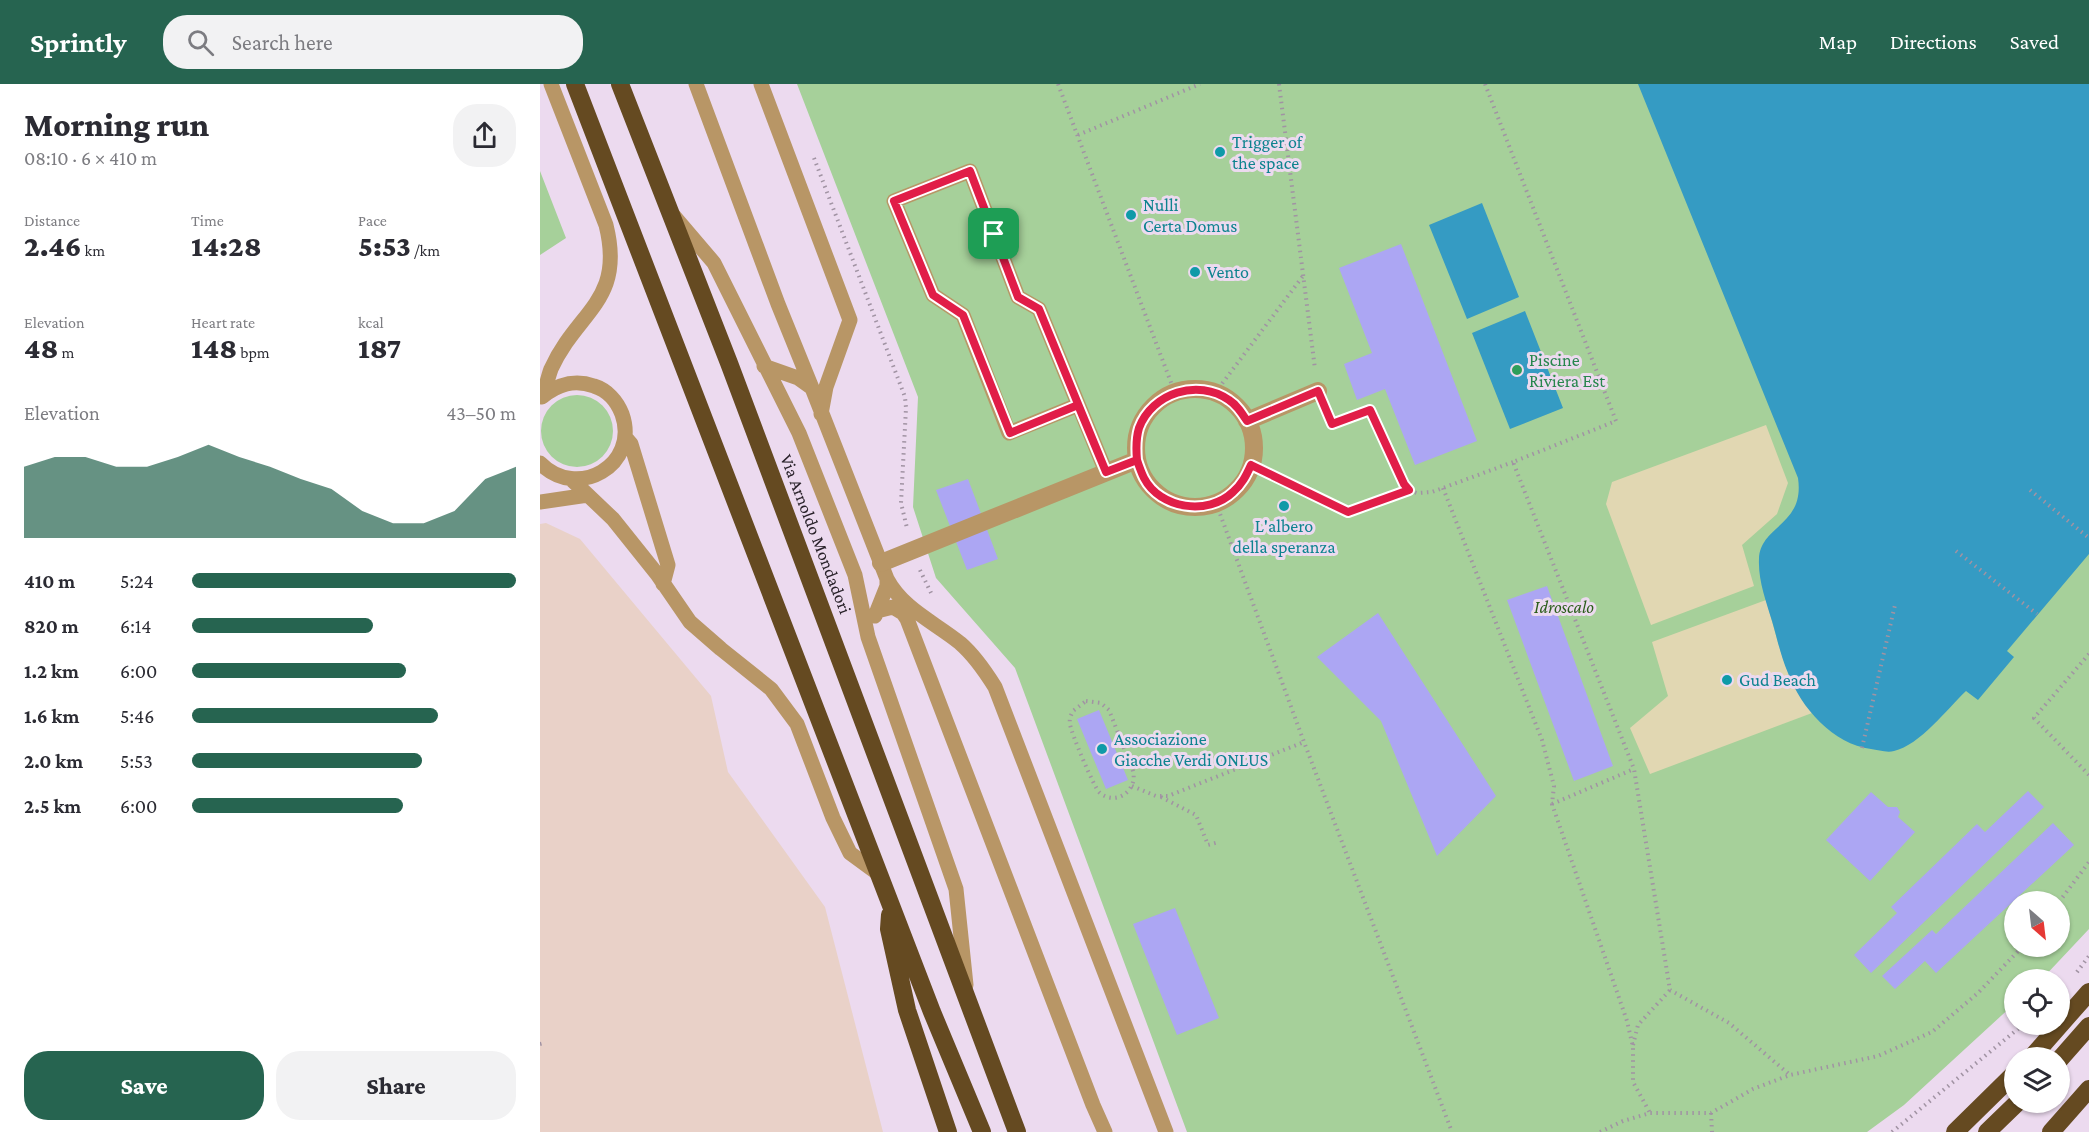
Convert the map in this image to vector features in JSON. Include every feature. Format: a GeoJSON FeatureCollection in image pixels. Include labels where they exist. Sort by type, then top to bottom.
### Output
{"type":"FeatureCollection","features":[{"type":"Feature","properties":{"kind":"highway"},"geometry":{"type":"LineString","coordinates":[[575,84],[932,1012],[982,1132]]}},
{"type":"Feature","properties":{"kind":"highway","name":"Via Arnoldo Mondadori"},"geometry":{"type":"LineString","coordinates":[[620,84],[850,684],[1017,1132]]}},
{"type":"Feature","properties":{"kind":"highway"},"geometry":{"type":"LineString","coordinates":[[891,902],[889,929],[907,1010],[948,1132]]}},
{"type":"Feature","properties":{"kind":"highway"},"geometry":{"type":"LineString","coordinates":[[2041,1047],[2089,993]]}},
{"type":"Feature","properties":{"kind":"highway"},"geometry":{"type":"LineString","coordinates":[[2070,1048],[2089,1026]]}},
{"type":"Feature","properties":{"kind":"highway"},"geometry":{"type":"LineString","coordinates":[[1955,1132],[2004,1084]]}},
{"type":"Feature","properties":{"kind":"highway"},"geometry":{"type":"LineString","coordinates":[[2051,1132],[2089,1089]]}},
{"type":"Feature","properties":{"kind":"highway"},"geometry":{"type":"LineString","coordinates":[[1987,1132],[2007,1113]]}},
{"type":"Feature","properties":{"kind":"street"},"geometry":{"type":"LineString","coordinates":[[1195,389],[1215,393],[1228,399],[1247,421],[1254,450],[1251,465],[1244,481],[1232,494],[1216,503],[1196,507],[1176,504],[1158,494],[1144,479],[1137,460],[1136,443],[1144,420],[1160,400],[1175,393],[1195,389]]}},
{"type":"Feature","properties":{"kind":"street"},"geometry":{"type":"LineString","coordinates":[[1247,421],[1318,391]]}},
{"type":"Feature","properties":{"kind":"street"},"geometry":{"type":"LineString","coordinates":[[884,571],[1137,460]]}},
{"type":"Feature","properties":{"kind":"lane"},"geometry":{"type":"LineString","coordinates":[[542,397],[546,374],[602,295],[611,262],[611,245],[606,225],[551,84]]}},
{"type":"Feature","properties":{"kind":"lane"},"geometry":{"type":"LineString","coordinates":[[696,84],[778,304],[884,571],[896,595],[969,651],[995,687],[1166,1132]]}},
{"type":"Feature","properties":{"kind":"lane"},"geometry":{"type":"LineString","coordinates":[[761,84],[850,320],[826,387],[821,414]]}},
{"type":"Feature","properties":{"kind":"lane"},"geometry":{"type":"LineString","coordinates":[[1078,405],[1010,433],[963,315],[933,295],[894,201],[970,171],[1018,297],[1039,309],[1106,472]]}},
{"type":"Feature","properties":{"kind":"lane"},"geometry":{"type":"LineString","coordinates":[[669,210],[714,263],[799,433],[855,574],[868,638],[956,889],[967,1000]]}},
{"type":"Feature","properties":{"kind":"lane"},"geometry":{"type":"LineString","coordinates":[[764,366],[798,378],[812,388]]}},
{"type":"Feature","properties":{"kind":"lane"},"geometry":{"type":"LineString","coordinates":[[540,464],[555,475],[571,479],[586,479],[601,473],[613,464],[621,451],[625,437],[625,422],[620,408],[611,396],[599,388],[585,383],[570,383],[556,387],[542,397]]}},
{"type":"Feature","properties":{"kind":"lane"},"geometry":{"type":"LineString","coordinates":[[625,437],[632,444],[668,565],[663,584]]}},
{"type":"Feature","properties":{"kind":"lane"},"geometry":{"type":"LineString","coordinates":[[571,479],[613,519],[690,622],[771,689],[797,724],[833,818],[850,853],[880,874]]}},
{"type":"Feature","properties":{"kind":"lane"},"geometry":{"type":"LineString","coordinates":[[540,502],[588,495]]}},
{"type":"Feature","properties":{"kind":"lane"},"geometry":{"type":"LineString","coordinates":[[868,638],[886,586],[884,571]]}},
{"type":"Feature","properties":{"kind":"lane"},"geometry":{"type":"LineString","coordinates":[[877,611],[893,607],[903,613],[907,619],[1090,1097],[1106,1132]]}},
{"type":"Feature","properties":{"kind":"path"},"geometry":{"type":"LineString","coordinates":[[1058,84],[1175,393]]}},
{"type":"Feature","properties":{"kind":"path"},"geometry":{"type":"LineString","coordinates":[[1078,135],[1200,84]]}},
{"type":"Feature","properties":{"kind":"path"},"geometry":{"type":"LineString","coordinates":[[1278,84],[1318,391],[1332,424],[1370,410],[1404,484],[1409,490]]}},
{"type":"Feature","properties":{"kind":"path"},"geometry":{"type":"LineString","coordinates":[[1251,465],[1348,512],[1409,490],[1424,493],[1443,488],[1616,421],[1485,84]]}},
{"type":"Feature","properties":{"kind":"path"},"geometry":{"type":"LineString","coordinates":[[1215,393],[1303,275]]}},
{"type":"Feature","properties":{"kind":"path"},"geometry":{"type":"LineString","coordinates":[[1513,462],[1634,769],[1670,990]]}},
{"type":"Feature","properties":{"kind":"path"},"geometry":{"type":"LineString","coordinates":[[1443,488],[1542,740],[1554,786],[1552,804],[1627,1021],[1633,1047]]}},
{"type":"Feature","properties":{"kind":"path"},"geometry":{"type":"LineString","coordinates":[[2030,490],[2089,538]]}},
{"type":"Feature","properties":{"kind":"path"},"geometry":{"type":"LineString","coordinates":[[1216,503],[1452,1132]]}},
{"type":"Feature","properties":{"kind":"path"},"geometry":{"type":"LineString","coordinates":[[1956,551],[2037,614]]}},
{"type":"Feature","properties":{"kind":"path"},"geometry":{"type":"LineString","coordinates":[[1862,748],[1895,604]]}},
{"type":"Feature","properties":{"kind":"path"},"geometry":{"type":"LineString","coordinates":[[2089,654],[2034,718],[2089,776]]}},
{"type":"Feature","properties":{"kind":"path"},"geometry":{"type":"LineString","coordinates":[[1096,701],[1109,710],[1133,771],[1132,786],[1126,794],[1116,798],[1106,797],[1097,790],[1070,726],[1073,711],[1081,704],[1096,701]]}},
{"type":"Feature","properties":{"kind":"path"},"geometry":{"type":"LineString","coordinates":[[1161,797],[1304,742]]}},
{"type":"Feature","properties":{"kind":"path"},"geometry":{"type":"LineString","coordinates":[[1552,804],[1634,769]]}},
{"type":"Feature","properties":{"kind":"path"},"geometry":{"type":"LineString","coordinates":[[1132,786],[1161,797],[1196,815],[1208,845],[1219,842]]}},
{"type":"Feature","properties":{"kind":"path"},"geometry":{"type":"LineString","coordinates":[[2067,891],[2089,862]]}},
{"type":"Feature","properties":{"kind":"path"},"geometry":{"type":"LineString","coordinates":[[1600,1132],[1623,1121],[1650,1113],[1711,1113],[1754,1089],[1790,1075],[1878,1056],[1932,1032],[1978,993],[2012,957]]}},
{"type":"Feature","properties":{"kind":"path"},"geometry":{"type":"LineString","coordinates":[[1650,1113],[1633,1082],[1633,1047],[1638,1025],[1670,990]]}},
{"type":"Feature","properties":{"kind":"path"},"geometry":{"type":"LineString","coordinates":[[1670,990],[1729,1023],[1790,1075]]}},
{"type":"Feature","properties":{"kind":"path"},"geometry":{"type":"LineString","coordinates":[[1892,1132],[2011,1035]]}},
{"type":"Feature","properties":{"kind":"path"},"geometry":{"type":"LineString","coordinates":[[1711,1113],[1712,1132]]}},
{"type":"Feature","properties":{"kind":"shaded area"},"geometry":{"type":"Polygon","coordinates":[[[546,523],[580,539],[711,696],[728,772],[825,907],[883,1132],[540,1132],[540,524],[546,523]]]}},
{"type":"Feature","properties":{"kind":"green space","name":"Idroscalo"},"geometry":{"type":"Polygon","coordinates":[[[797,84],[2089,84],[2089,929],[2070,949],[2070,891],[2004,891],[2004,957],[2063,957],[2051,969],[2004,969],[2004,1013],[1904,1105],[1867,1132],[1187,1132],[1015,668],[936,578],[913,507],[918,397],[797,84]]]}},
{"type":"Feature","properties":{"kind":"green space"},"geometry":{"type":"Polygon","coordinates":[[[540,171],[566,238],[540,255],[540,171]]]}},
{"type":"Feature","properties":{"kind":"green space"},"geometry":{"type":"Polygon","coordinates":[[[570,395],[584,395],[603,405],[613,424],[613,438],[603,457],[584,467],[570,467],[551,457],[541,438],[541,424],[551,405],[570,395]]]}},
{"type":"Feature","properties":{"kind":"sand"},"geometry":{"type":"Polygon","coordinates":[[[1766,425],[1788,483],[1777,514],[1742,545],[1754,586],[1651,625],[1606,504],[1612,482],[1766,425]]]}},
{"type":"Feature","properties":{"kind":"sand","name":"Gud Beach"},"geometry":{"type":"Polygon","coordinates":[[[1766,600],[1789,674],[1812,713],[1650,774],[1630,728],[1668,696],[1652,642],[1766,600]]]}},
{"type":"Feature","properties":{"kind":"water"},"geometry":{"type":"Polygon","coordinates":[[[1638,84],[2089,84],[2089,554],[2007,651],[2014,657],[1978,700],[1966,691],[1933,726],[1914,742],[1894,751],[1857,746],[1831,732],[1801,699],[1781,654],[1763,590],[1759,559],[1766,539],[1789,516],[1795,506],[1798,478],[1638,84]]]}},
{"type":"Feature","properties":{"kind":"water","name":"Piscine Riviera Est"},"geometry":{"type":"Polygon","coordinates":[[[1482,203],[1519,297],[1467,319],[1429,225],[1482,203]]]}},
{"type":"Feature","properties":{"kind":"water","name":"Piscine Riviera Est"},"geometry":{"type":"Polygon","coordinates":[[[1525,311],[1563,408],[1510,429],[1472,333],[1525,311]]]}},
{"type":"Feature","properties":{"kind":"building"},"geometry":{"type":"Polygon","coordinates":[[[1401,244],[1477,441],[1415,465],[1385,389],[1357,400],[1344,364],[1372,353],[1339,268],[1401,244]]]}},
{"type":"Feature","properties":{"kind":"building"},"geometry":{"type":"Polygon","coordinates":[[[968,479],[998,559],[967,570],[936,490],[968,479]]]}},
{"type":"Feature","properties":{"kind":"building"},"geometry":{"type":"Polygon","coordinates":[[[1547,586],[1613,766],[1574,781],[1507,600],[1547,586]]]}},
{"type":"Feature","properties":{"kind":"building"},"geometry":{"type":"Polygon","coordinates":[[[1378,613],[1496,796],[1437,856],[1381,721],[1317,657],[1378,613]]]}},
{"type":"Feature","properties":{"kind":"building","name":"Associazione Giacche Verdi ONLUS"},"geometry":{"type":"Polygon","coordinates":[[[1099,710],[1128,780],[1106,789],[1077,719],[1099,710]]]}},
{"type":"Feature","properties":{"kind":"building"},"geometry":{"type":"Polygon","coordinates":[[[2028,791],[2044,807],[1871,973],[1854,955],[1897,913],[1891,907],[1977,824],[1985,832],[2028,791]]]}},
{"type":"Feature","properties":{"kind":"building"},"geometry":{"type":"Polygon","coordinates":[[[1871,792],[1888,807],[1897,807],[1900,812],[1898,817],[1915,832],[1870,881],[1826,840],[1871,792]]]}},
{"type":"Feature","properties":{"kind":"building"},"geometry":{"type":"Polygon","coordinates":[[[2053,823],[2074,845],[2024,891],[2004,891],[2004,910],[1936,973],[1925,961],[1895,989],[1882,976],[1932,930],[1936,934],[2053,823]]]}},
{"type":"Feature","properties":{"kind":"building"},"geometry":{"type":"Polygon","coordinates":[[[1175,908],[1219,1018],[1177,1035],[1133,924],[1175,908]]]}},
{"type":"Feature","properties":{"kind":"place","name":"Trigger of the space"},"geometry":{"type":"Point","coordinates":[1220,152]}},
{"type":"Feature","properties":{"kind":"place","name":"Nulli Certa Domus"},"geometry":{"type":"Point","coordinates":[1131,215]}},
{"type":"Feature","properties":{"kind":"place","name":"Vento"},"geometry":{"type":"Point","coordinates":[1195,272]}},
{"type":"Feature","properties":{"kind":"place","name":"Piscine Riviera Est"},"geometry":{"type":"Point","coordinates":[1517,370]}},
{"type":"Feature","properties":{"kind":"place","name":"L'albero della speranza"},"geometry":{"type":"Point","coordinates":[1284,506]}},
{"type":"Feature","properties":{"kind":"place","name":"Gud Beach"},"geometry":{"type":"Point","coordinates":[1727,680]}},
{"type":"Feature","properties":{"kind":"place","name":"Associazione Giacche Verdi ONLUS"},"geometry":{"type":"Point","coordinates":[1102,749]}},
{"type":"Feature","properties":{"kind":"route"},"geometry":{"type":"LineString","coordinates":[[994,234],[970,171],[894,201],[933,295],[963,315],[1010,433],[1078,405],[1106,472],[1137,460],[1136,443],[1140,427],[1148,412],[1160,400],[1175,393],[1195,389],[1215,393],[1228,399],[1247,421],[1318,391],[1332,424],[1370,410],[1404,484],[1409,490],[1348,512],[1251,465],[1244,481],[1232,494],[1216,503],[1196,507],[1176,504],[1158,494],[1144,479],[1137,460],[1106,472],[1039,309],[1018,297],[994,234]]}}]}
